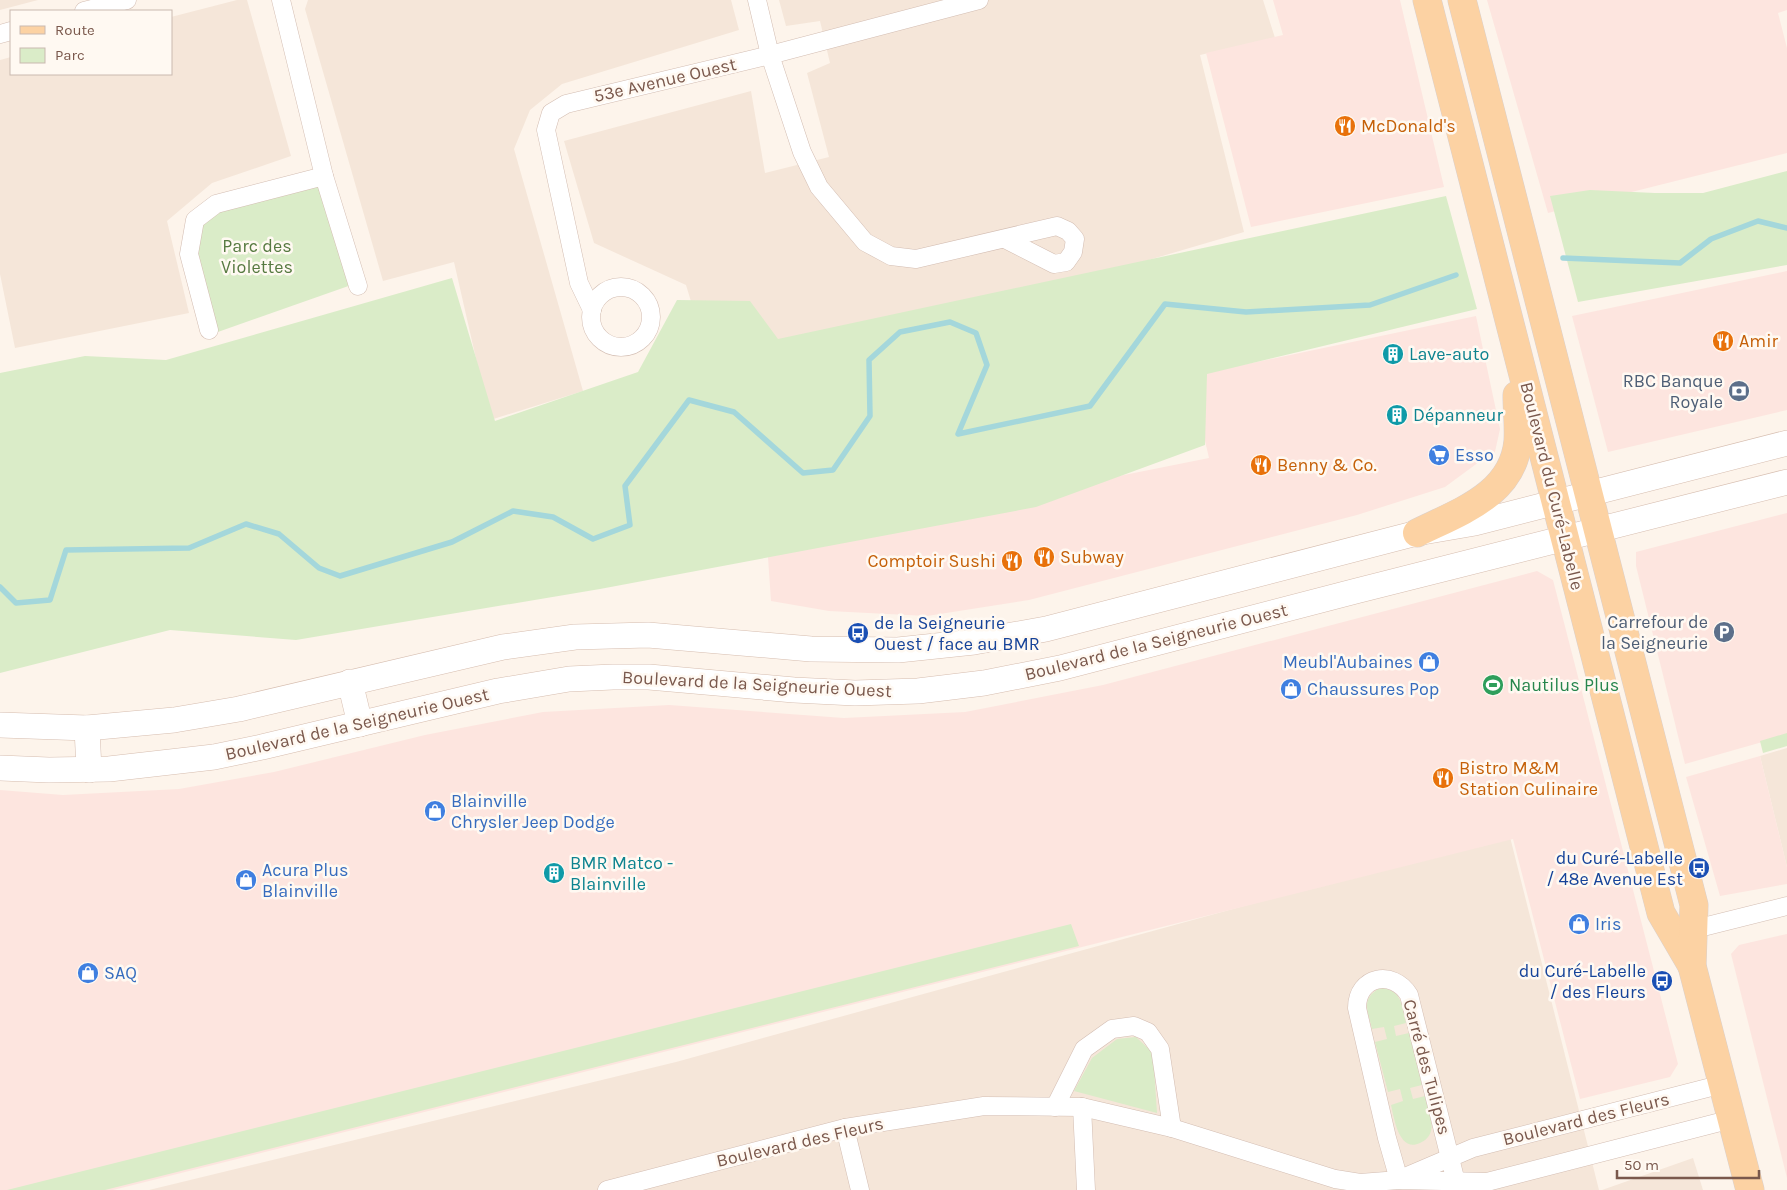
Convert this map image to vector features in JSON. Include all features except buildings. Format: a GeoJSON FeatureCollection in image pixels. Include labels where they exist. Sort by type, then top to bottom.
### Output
{"type":"FeatureCollection","features":[{"type":"Feature","properties":{"kind":"main road","name":"Boulevard du Curé-Labelle"},"geometry":{"type":"LineString","coordinates":[[1427,0],[1661,914],[1683,932],[1750,1190]]}},
{"type":"Feature","properties":{"kind":"main road","name":"Boulevard du Curé-Labelle"},"geometry":{"type":"LineString","coordinates":[[1462,0],[1694,905],[1683,932]]}},
{"type":"Feature","properties":{"kind":"main road"},"geometry":{"type":"LineString","coordinates":[[1417,533],[1490,495],[1501,484],[1512,467],[1518,436],[1516,346]]}},
{"type":"Feature","properties":{"kind":"main road"},"geometry":{"type":"LineString","coordinates":[[0,724],[31,727],[87,728],[174,720],[215,714],[503,647],[575,637],[648,635],[811,649],[852,650],[908,649],[956,645],[1015,635],[1417,533],[1475,523],[1787,443]]}},
{"type":"Feature","properties":{"kind":"main road","name":"Boulevard de la Seigneurie Ouest"},"geometry":{"type":"LineString","coordinates":[[0,768],[88,770],[140,767],[214,757],[498,691],[582,678],[649,677],[855,693],[918,691],[976,684],[1025,676],[1787,482]]}},
{"type":"Feature","properties":{"kind":"main road"},"geometry":{"type":"LineString","coordinates":[[810,691],[811,649]]}},
{"type":"Feature","properties":{"kind":"main road"},"geometry":{"type":"LineString","coordinates":[[350,682],[360,724]]}},
{"type":"Feature","properties":{"kind":"main road"},"geometry":{"type":"LineString","coordinates":[[87,728],[88,770]]}},
{"type":"Feature","properties":{"kind":"street"},"geometry":{"type":"LineString","coordinates":[[88,10],[127,0]]}},
{"type":"Feature","properties":{"kind":"street"},"geometry":{"type":"LineString","coordinates":[[281,0],[324,176],[358,286]]}},
{"type":"Feature","properties":{"kind":"street"},"geometry":{"type":"LineString","coordinates":[[757,0],[770,55],[802,152],[819,187],[865,242],[891,256],[916,259],[1005,239]]}},
{"type":"Feature","properties":{"kind":"street","name":"53e Avenue Ouest"},"geometry":{"type":"LineString","coordinates":[[592,310],[579,283],[546,130],[551,112],[566,104],[770,55],[979,0]]}},
{"type":"Feature","properties":{"kind":"street"},"geometry":{"type":"LineString","coordinates":[[209,330],[189,254],[195,220],[216,204],[324,176]]}},
{"type":"Feature","properties":{"kind":"street"},"geometry":{"type":"LineString","coordinates":[[1683,932],[1787,906]]}},
{"type":"Feature","properties":{"kind":"street","name":"Carré des Tulipes"},"geometry":{"type":"LineString","coordinates":[[1399,1180],[1356,1008],[1359,993],[1370,982],[1384,979],[1405,988],[1409,995],[1456,1182]]}},
{"type":"Feature","properties":{"kind":"street"},"geometry":{"type":"LineString","coordinates":[[1055,1107],[1084,1050],[1112,1029],[1134,1026],[1148,1032],[1160,1048],[1172,1128]]}},
{"type":"Feature","properties":{"kind":"street","name":"Boulevard des Fleurs"},"geometry":{"type":"LineString","coordinates":[[1399,1180],[1473,1148],[1723,1084]]}},
{"type":"Feature","properties":{"kind":"street","name":"Boulevard des Fleurs"},"geometry":{"type":"LineString","coordinates":[[607,1190],[648,1185],[845,1128],[984,1106],[1082,1107],[1172,1128],[1278,1160],[1325,1176],[1344,1186],[1399,1180],[1456,1182],[1487,1186],[1732,1119]]}},
{"type":"Feature","properties":{"kind":"street"},"geometry":{"type":"LineString","coordinates":[[1082,1107],[1086,1190]]}},
{"type":"Feature","properties":{"kind":"street"},"geometry":{"type":"LineString","coordinates":[[845,1128],[860,1190]]}},
{"type":"Feature","properties":{"kind":"street"},"geometry":{"type":"LineString","coordinates":[[1450,1158],[1487,1186]]}},
{"type":"Feature","properties":{"kind":"shaded area"},"geometry":{"type":"Polygon","coordinates":[[[0,0],[38,0],[0,10],[0,0]]]}},
{"type":"Feature","properties":{"kind":"shaded area"},"geometry":{"type":"Polygon","coordinates":[[[237,0],[247,0],[291,156],[212,183],[167,221],[189,313],[15,348],[0,274],[0,60],[10,57],[10,75],[172,75],[172,17],[237,0]]]}},
{"type":"Feature","properties":{"kind":"shaded area"},"geometry":{"type":"Polygon","coordinates":[[[308,0],[731,0],[739,30],[562,84],[530,110],[514,149],[583,391],[490,420],[454,262],[383,281],[305,9],[308,0]]]}},
{"type":"Feature","properties":{"kind":"shaded area"},"geometry":{"type":"Polygon","coordinates":[[[779,0],[1263,0],[1275,38],[1200,55],[1244,232],[781,368],[700,331],[686,285],[594,243],[564,141],[751,91],[765,173],[829,157],[807,73],[830,63],[820,21],[786,26],[779,0]]]}},
{"type":"Feature","properties":{"kind":"shaded area"},"geometry":{"type":"Polygon","coordinates":[[[1273,0],[1400,0],[1444,187],[1251,227],[1206,53],[1283,35],[1273,0]]]}},
{"type":"Feature","properties":{"kind":"shaded area"},"geometry":{"type":"Polygon","coordinates":[[[1487,0],[1787,0],[1787,10],[1778,13],[1787,48],[1787,153],[1548,213],[1487,0]]]}},
{"type":"Feature","properties":{"kind":"shaded area"},"geometry":{"type":"Polygon","coordinates":[[[1787,271],[1787,410],[1608,452],[1572,316],[1787,271]]]}},
{"type":"Feature","properties":{"kind":"shaded area"},"geometry":{"type":"Polygon","coordinates":[[[1476,316],[1500,429],[1494,456],[1483,459],[1445,487],[1357,515],[1029,600],[927,616],[829,611],[771,601],[767,543],[1209,458],[1190,376],[1476,316]]]}},
{"type":"Feature","properties":{"kind":"shaded area","name":"Carrefour de la Seigneurie"},"geometry":{"type":"Polygon","coordinates":[[[1787,513],[1787,735],[1685,764],[1636,566],[1636,552],[1787,513]]]}},
{"type":"Feature","properties":{"kind":"shaded area"},"geometry":{"type":"Polygon","coordinates":[[[1537,571],[1553,580],[1678,1064],[1670,1077],[1580,1099],[1513,839],[113,1190],[0,1190],[0,790],[63,795],[179,789],[274,772],[425,735],[543,712],[669,705],[844,718],[965,712],[1103,685],[1537,571]]]}},
{"type":"Feature","properties":{"kind":"shaded area"},"geometry":{"type":"Polygon","coordinates":[[[1787,748],[1787,867],[1760,756],[1787,748]]]}},
{"type":"Feature","properties":{"kind":"shaded area"},"geometry":{"type":"Polygon","coordinates":[[[1760,756],[1787,867],[1787,884],[1720,896],[1686,777],[1760,756]]]}},
{"type":"Feature","properties":{"kind":"shaded area"},"geometry":{"type":"Polygon","coordinates":[[[1509,833],[1599,1190],[149,1190],[676,1062],[1509,833]]]}},
{"type":"Feature","properties":{"kind":"shaded area"},"geometry":{"type":"Polygon","coordinates":[[[1787,934],[1787,1178],[1731,954],[1739,945],[1787,934]]]}},
{"type":"Feature","properties":{"kind":"shaded area"},"geometry":{"type":"Polygon","coordinates":[[[1693,1158],[1703,1190],[1602,1190],[1693,1158]]]}},
{"type":"Feature","properties":{"kind":"green space"},"geometry":{"type":"Polygon","coordinates":[[[1787,171],[1787,265],[1578,302],[1550,196],[1590,190],[1703,193],[1787,171]]]}},
{"type":"Feature","properties":{"kind":"green space","name":"Parc des Violettes"},"geometry":{"type":"Polygon","coordinates":[[[324,177],[357,283],[215,333],[191,263],[195,226],[216,207],[324,177]]]}},
{"type":"Feature","properties":{"kind":"green space"},"geometry":{"type":"Polygon","coordinates":[[[1446,196],[1477,309],[1207,374],[1205,445],[1036,507],[600,589],[296,640],[170,630],[0,673],[0,373],[85,356],[166,360],[452,278],[495,421],[638,372],[677,300],[750,301],[778,339],[1446,196]]]}},
{"type":"Feature","properties":{"kind":"green space"},"geometry":{"type":"Polygon","coordinates":[[[1787,733],[1787,746],[1763,753],[1760,741],[1787,733]]]}},
{"type":"Feature","properties":{"kind":"green space"},"geometry":{"type":"Polygon","coordinates":[[[1071,924],[1079,946],[105,1190],[7,1190],[1071,924]]]}},
{"type":"Feature","properties":{"kind":"green space"},"geometry":{"type":"Polygon","coordinates":[[[1380,988],[1393,991],[1400,999],[1406,1023],[1394,1026],[1396,1036],[1409,1033],[1422,1085],[1410,1088],[1413,1099],[1425,1096],[1431,1118],[1432,1127],[1428,1136],[1422,1142],[1413,1145],[1402,1139],[1396,1125],[1391,1105],[1403,1101],[1400,1089],[1388,1092],[1375,1042],[1387,1039],[1384,1027],[1372,1029],[1368,1011],[1367,1006],[1370,997],[1380,988]]]}},
{"type":"Feature","properties":{"kind":"green space"},"geometry":{"type":"Polygon","coordinates":[[[1136,1037],[1153,1053],[1157,1113],[1074,1091],[1092,1058],[1117,1039],[1136,1037]]]}},
{"type":"Feature","properties":{"kind":"waterway"},"geometry":{"type":"LineString","coordinates":[[1563,258],[1680,263],[1711,239],[1758,221],[1787,228]]}},
{"type":"Feature","properties":{"kind":"waterway"},"geometry":{"type":"LineString","coordinates":[[0,587],[16,603],[50,600],[66,550],[189,548],[246,524],[279,534],[319,568],[340,576],[452,542],[513,511],[553,517],[593,539],[630,525],[625,486],[689,400],[734,412],[803,473],[833,470],[870,416],[869,360],[900,332],[950,322],[976,333],[987,365],[958,434],[1090,406],[1165,304],[1246,312],[1370,305],[1456,275]]}},
{"type":"Feature","properties":{"kind":"place","name":"McDonald's"},"geometry":{"type":"Point","coordinates":[1345,126]}},
{"type":"Feature","properties":{"kind":"place","name":"Amir"},"geometry":{"type":"Point","coordinates":[1723,341]}},
{"type":"Feature","properties":{"kind":"place","name":"Lave-auto"},"geometry":{"type":"Point","coordinates":[1393,354]}},
{"type":"Feature","properties":{"kind":"place","name":"RBC Banque Royale"},"geometry":{"type":"Point","coordinates":[1739,391]}},
{"type":"Feature","properties":{"kind":"place","name":"Dépanneur"},"geometry":{"type":"Point","coordinates":[1397,415]}},
{"type":"Feature","properties":{"kind":"place","name":"Esso"},"geometry":{"type":"Point","coordinates":[1439,455]}},
{"type":"Feature","properties":{"kind":"place","name":"Benny & Co."},"geometry":{"type":"Point","coordinates":[1261,465]}},
{"type":"Feature","properties":{"kind":"place","name":"Subway"},"geometry":{"type":"Point","coordinates":[1044,557]}},
{"type":"Feature","properties":{"kind":"place","name":"Comptoir Sushi"},"geometry":{"type":"Point","coordinates":[1012,561]}},
{"type":"Feature","properties":{"kind":"place","name":"Carrefour de la Seigneurie"},"geometry":{"type":"Point","coordinates":[1724,632]}},
{"type":"Feature","properties":{"kind":"place","name":"de la Seigneurie Ouest / face au BMR"},"geometry":{"type":"Point","coordinates":[858,633]}},
{"type":"Feature","properties":{"kind":"place","name":"Meubl'Aubaines"},"geometry":{"type":"Point","coordinates":[1429,662]}},
{"type":"Feature","properties":{"kind":"place","name":"Nautilus Plus"},"geometry":{"type":"Point","coordinates":[1493,685]}},
{"type":"Feature","properties":{"kind":"place","name":"Chaussures Pop"},"geometry":{"type":"Point","coordinates":[1291,689]}},
{"type":"Feature","properties":{"kind":"place","name":"Bistro M&M Station Culinaire"},"geometry":{"type":"Point","coordinates":[1443,778]}},
{"type":"Feature","properties":{"kind":"place","name":"Blainville Chrysler Jeep Dodge"},"geometry":{"type":"Point","coordinates":[435,811]}},
{"type":"Feature","properties":{"kind":"place","name":"du Curé-Labelle / 48e Avenue Est"},"geometry":{"type":"Point","coordinates":[1699,868]}},
{"type":"Feature","properties":{"kind":"place","name":"BMR Matco - Blainville"},"geometry":{"type":"Point","coordinates":[554,873]}},
{"type":"Feature","properties":{"kind":"place","name":"Acura Plus Blainville"},"geometry":{"type":"Point","coordinates":[246,880]}},
{"type":"Feature","properties":{"kind":"place","name":"Iris"},"geometry":{"type":"Point","coordinates":[1579,924]}},
{"type":"Feature","properties":{"kind":"place","name":"SAQ"},"geometry":{"type":"Point","coordinates":[88,973]}},
{"type":"Feature","properties":{"kind":"place","name":"du Curé-Labelle / des Fleurs"},"geometry":{"type":"Point","coordinates":[1662,981]}}]}
